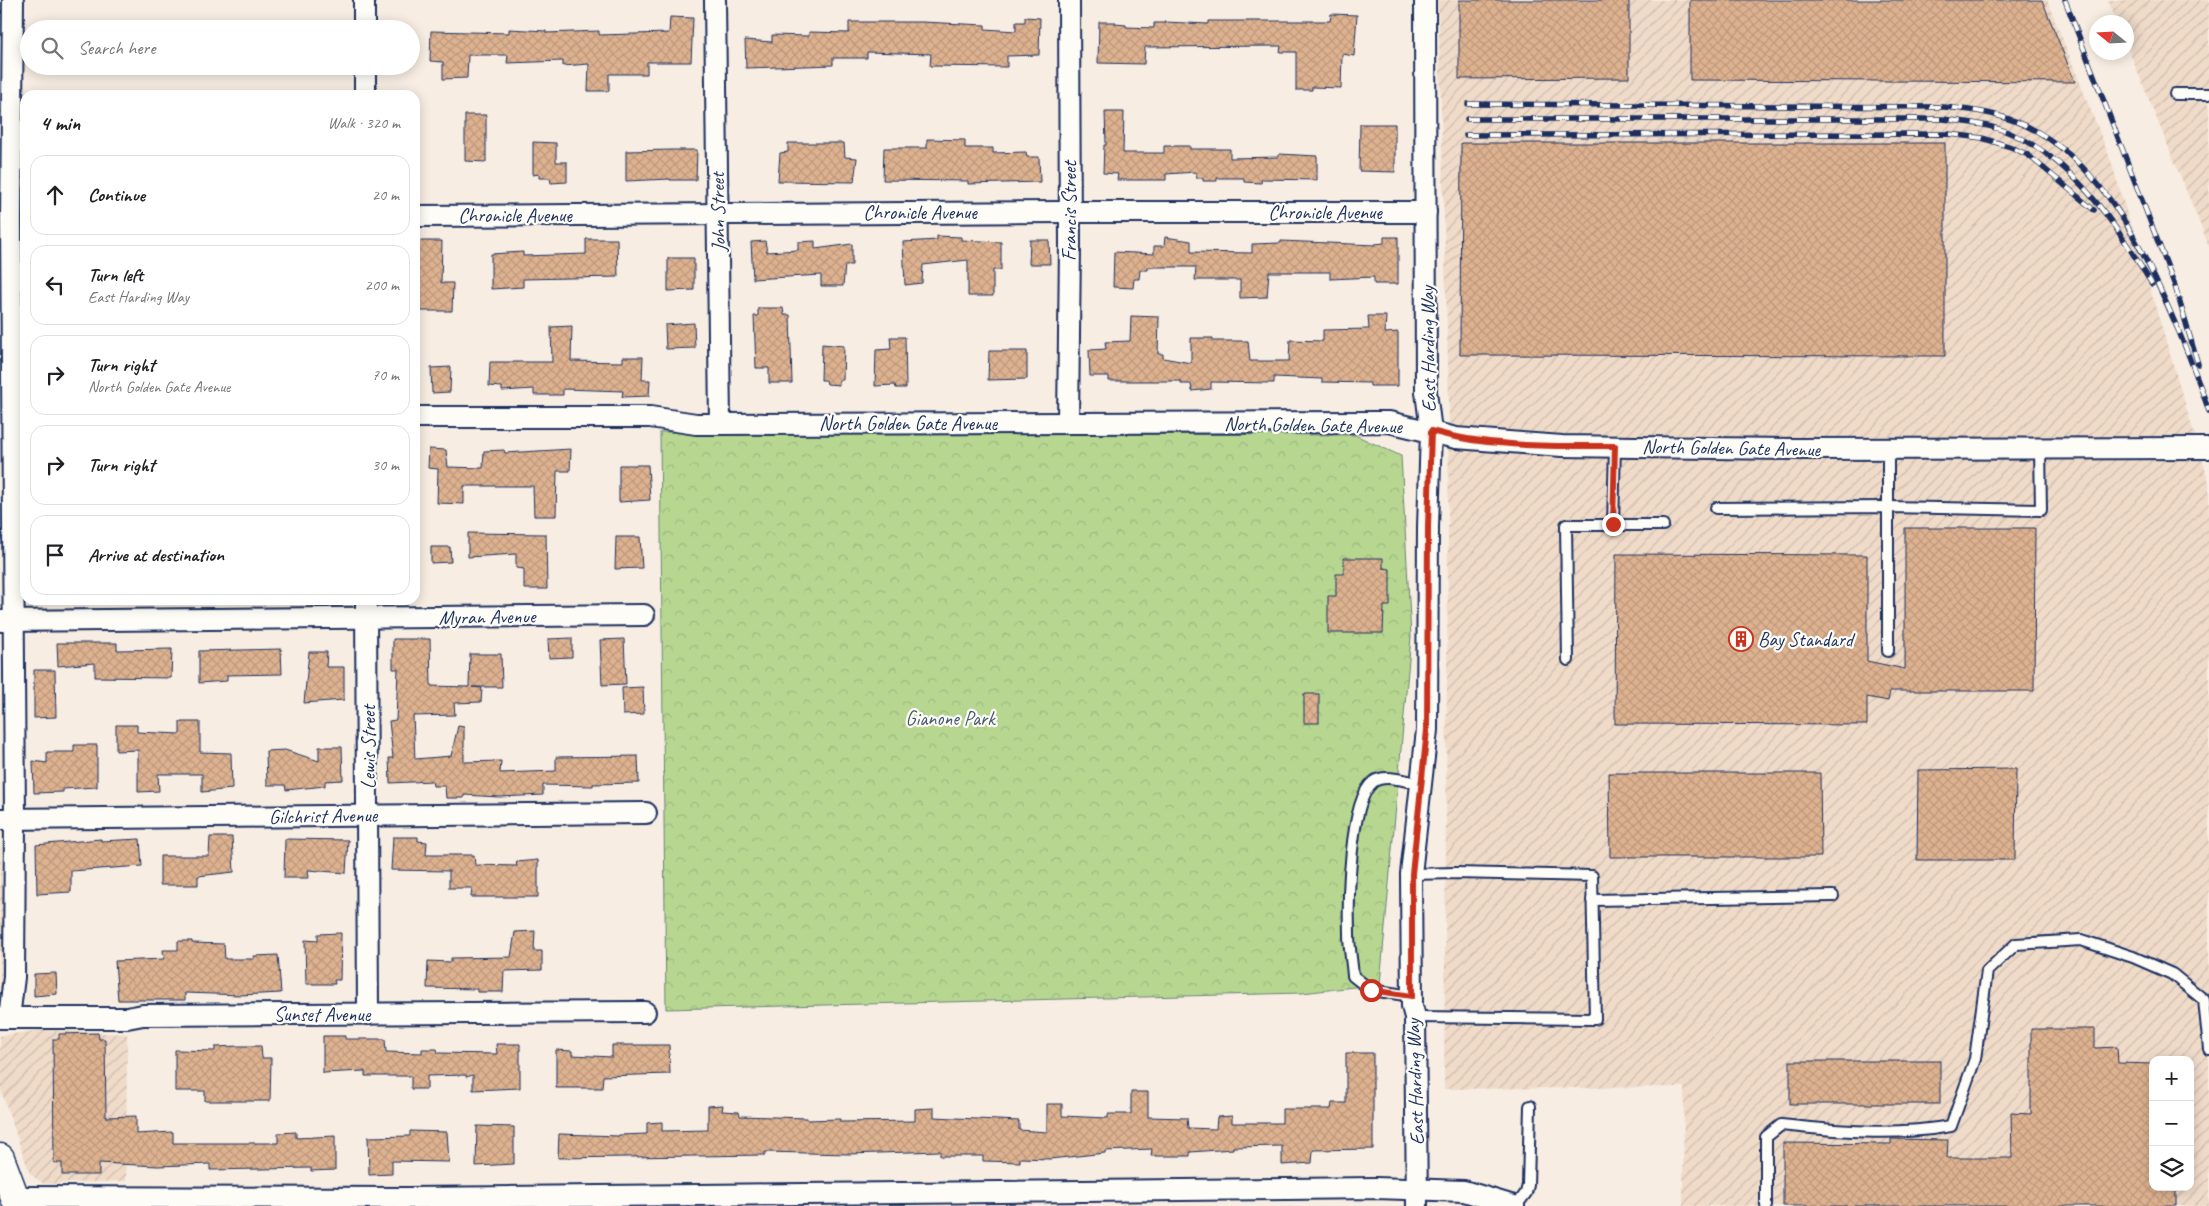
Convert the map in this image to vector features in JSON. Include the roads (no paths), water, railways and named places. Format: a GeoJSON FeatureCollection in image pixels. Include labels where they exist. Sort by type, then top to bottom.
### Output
{"type":"FeatureCollection","features":[{"type":"Feature","properties":{"kind":"street"},"geometry":{"type":"LineString","coordinates":[[5,1018],[14,977],[7,819],[7,621],[12,418],[13,0]]}},
{"type":"Feature","properties":{"kind":"street"},"geometry":{"type":"LineString","coordinates":[[364,0],[364,20]]}},
{"type":"Feature","properties":{"kind":"street","name":"John Street"},"geometry":{"type":"LineString","coordinates":[[715,0],[720,424]]}},
{"type":"Feature","properties":{"kind":"street","name":"Francis Street"},"geometry":{"type":"LineString","coordinates":[[1068,423],[1069,0]]}},
{"type":"Feature","properties":{"kind":"street","name":"East Harding Way"},"geometry":{"type":"LineString","coordinates":[[1417,1197],[1415,1017],[1412,996],[1412,874],[1427,730],[1428,527],[1431,431],[1426,392],[1425,0]]}},
{"type":"Feature","properties":{"kind":"street"},"geometry":{"type":"LineString","coordinates":[[365,75],[365,90]]}},
{"type":"Feature","properties":{"kind":"street","name":"Chronicle Avenue"},"geometry":{"type":"LineString","coordinates":[[420,216],[1426,212]]}},
{"type":"Feature","properties":{"kind":"street","name":"North Golden Gate Avenue"},"geometry":{"type":"LineString","coordinates":[[420,417],[650,417],[696,424],[1389,422],[1456,438],[1517,444],[1888,448],[2209,448]]}},
{"type":"Feature","properties":{"kind":"street","name":"Myran Avenue"},"geometry":{"type":"LineString","coordinates":[[7,621],[366,609],[644,615]]}},
{"type":"Feature","properties":{"kind":"street","name":"Lewis Street"},"geometry":{"type":"LineString","coordinates":[[366,609],[368,1014]]}},
{"type":"Feature","properties":{"kind":"street","name":"Gilchrist Avenue"},"geometry":{"type":"LineString","coordinates":[[7,819],[362,817],[368,814],[646,813]]}},
{"type":"Feature","properties":{"kind":"street","name":"Sunset Avenue"},"geometry":{"type":"LineString","coordinates":[[5,1018],[645,1012]]}},
{"type":"Feature","properties":{"kind":"street"},"geometry":{"type":"LineString","coordinates":[[8,1183],[408,1202],[1417,1197],[1464,1191],[1515,1206]]}},
{"type":"Feature","properties":{"kind":"lane"},"geometry":{"type":"LineString","coordinates":[[2175,94],[2209,94]]}},
{"type":"Feature","properties":{"kind":"lane"},"geometry":{"type":"LineString","coordinates":[[1613,524],[1615,446]]}},
{"type":"Feature","properties":{"kind":"lane"},"geometry":{"type":"LineString","coordinates":[[1888,448],[1888,651]]}},
{"type":"Feature","properties":{"kind":"lane"},"geometry":{"type":"LineString","coordinates":[[1716,508],[1888,507],[2041,510],[2040,448]]}},
{"type":"Feature","properties":{"kind":"lane"},"geometry":{"type":"LineString","coordinates":[[1568,660],[1566,525],[1663,525]]}},
{"type":"Feature","properties":{"kind":"lane"},"geometry":{"type":"LineString","coordinates":[[1412,996],[1371,990],[1353,976],[1349,935],[1350,868],[1357,817],[1364,795],[1373,782],[1386,778],[1422,784]]}},
{"type":"Feature","properties":{"kind":"lane"},"geometry":{"type":"LineString","coordinates":[[1412,874],[1456,872],[1592,876],[1595,1019],[1415,1017]]}},
{"type":"Feature","properties":{"kind":"lane"},"geometry":{"type":"LineString","coordinates":[[1592,900],[1833,896]]}},
{"type":"Feature","properties":{"kind":"lane"},"geometry":{"type":"LineString","coordinates":[[1766,1206],[1766,1137],[1781,1125],[1826,1130],[1922,1131],[1951,1126],[1975,1059],[1987,971],[2016,944],[2081,940],[2133,957],[2172,974],[2204,1000],[2209,1049]]}},
{"type":"Feature","properties":{"kind":"lane"},"geometry":{"type":"LineString","coordinates":[[1515,1206],[1526,1193],[1528,1185],[1530,1106]]}},
{"type":"Feature","properties":{"kind":"railway"},"geometry":{"type":"LineString","coordinates":[[2065,0],[2175,286],[2198,364]]}},
{"type":"Feature","properties":{"kind":"railway"},"geometry":{"type":"LineString","coordinates":[[1468,104],[1944,107],[1981,112],[2016,121],[2038,132],[2061,148],[2101,187],[2117,210],[2132,233],[2175,321],[2209,411]]}},
{"type":"Feature","properties":{"kind":"railway"},"geometry":{"type":"LineString","coordinates":[[1467,119],[1943,119],[1985,125],[2010,133],[2034,145],[2055,160],[2074,178],[2109,218],[2152,284]]}},
{"type":"Feature","properties":{"kind":"railway"},"geometry":{"type":"LineString","coordinates":[[1466,135],[1949,134],[1982,138],[2011,147],[2028,155],[2094,210]]}},
{"type":"Feature","properties":{"kind":"place","name":"Bay Standard"},"geometry":{"type":"Point","coordinates":[1741,639]}},
{"type":"Feature","properties":{"kind":"park label","name":"Gianone Park"},"geometry":{"type":"Point","coordinates":[950,718]}}]}
